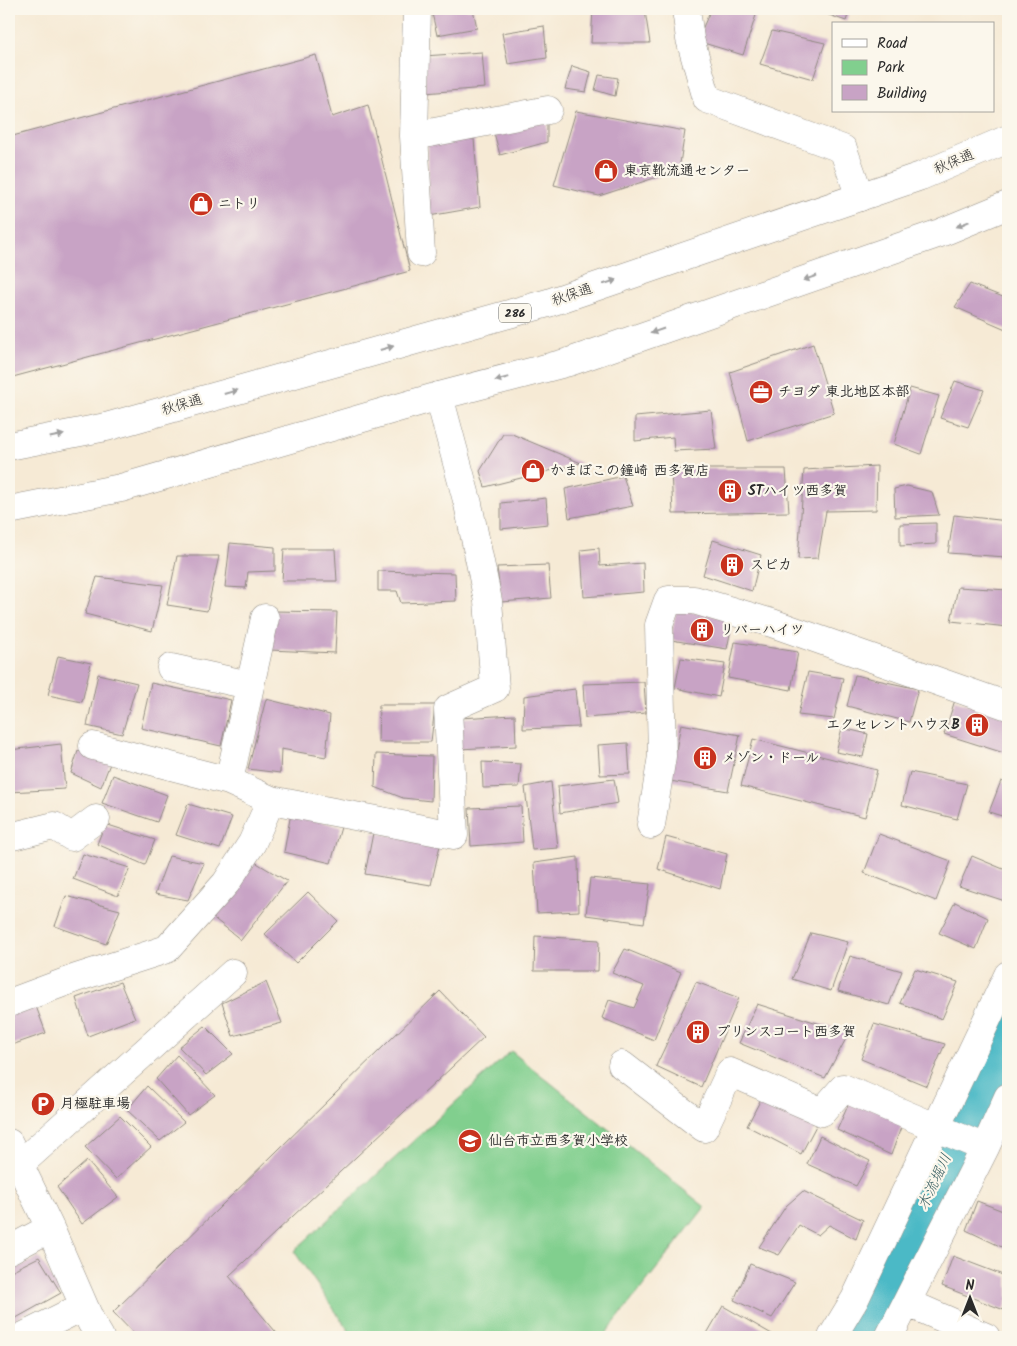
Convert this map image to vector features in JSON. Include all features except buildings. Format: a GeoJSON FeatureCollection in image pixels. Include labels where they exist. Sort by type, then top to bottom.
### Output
{"type":"FeatureCollection","features":[{"type":"Feature","properties":{"kind":"main road"},"geometry":{"type":"LineString","coordinates":[[417,9],[414,136],[421,253]]}},
{"type":"Feature","properties":{"kind":"main road"},"geometry":{"type":"LineString","coordinates":[[686,9],[690,38],[707,99],[843,149],[860,197]]}},
{"type":"Feature","properties":{"kind":"main road"},"geometry":{"type":"LineString","coordinates":[[414,136],[548,110]]}},
{"type":"Feature","properties":{"kind":"main road","name":"秋保通"},"geometry":{"type":"LineString","coordinates":[[9,446],[106,426],[548,303],[920,176],[1008,139]]}},
{"type":"Feature","properties":{"kind":"main road"},"geometry":{"type":"LineString","coordinates":[[9,510],[121,488],[439,396],[569,362],[940,233],[1008,205]]}},
{"type":"Feature","properties":{"kind":"main road"},"geometry":{"type":"LineString","coordinates":[[93,746],[229,781],[271,800],[454,835],[448,709],[495,688],[488,601],[468,504],[439,396]]}},
{"type":"Feature","properties":{"kind":"main road"},"geometry":{"type":"LineString","coordinates":[[651,825],[662,756],[659,626],[668,600],[694,600],[772,623],[1008,706]]}},
{"type":"Feature","properties":{"kind":"main road"},"geometry":{"type":"LineString","coordinates":[[229,781],[265,618]]}},
{"type":"Feature","properties":{"kind":"main road"},"geometry":{"type":"LineString","coordinates":[[171,668],[249,685]]}},
{"type":"Feature","properties":{"kind":"main road"},"geometry":{"type":"LineString","coordinates":[[9,1003],[76,978],[167,949],[226,883],[252,843],[271,800]]}},
{"type":"Feature","properties":{"kind":"main road"},"geometry":{"type":"LineString","coordinates":[[9,837],[54,826],[72,837],[96,820]]}},
{"type":"Feature","properties":{"kind":"main road"},"geometry":{"type":"LineString","coordinates":[[92,1322],[14,1154],[233,973]]}},
{"type":"Feature","properties":{"kind":"main road"},"geometry":{"type":"LineString","coordinates":[[889,1337],[908,1302],[1008,975]]}},
{"type":"Feature","properties":{"kind":"main road"},"geometry":{"type":"LineString","coordinates":[[622,1065],[704,1128],[730,1072],[822,1112],[843,1088],[959,1137]]}},
{"type":"Feature","properties":{"kind":"main road"},"geometry":{"type":"LineString","coordinates":[[832,1337],[959,1137],[1008,1097]]}},
{"type":"Feature","properties":{"kind":"main road"},"geometry":{"type":"LineString","coordinates":[[9,1250],[50,1228]]}},
{"type":"Feature","properties":{"kind":"main road"},"geometry":{"type":"LineString","coordinates":[[908,1302],[986,1337]]}},
{"type":"Feature","properties":{"kind":"main road"},"geometry":{"type":"LineString","coordinates":[[22,1337],[92,1322]]}},
{"type":"Feature","properties":{"kind":"main road"},"geometry":{"type":"LineString","coordinates":[[62,1337],[92,1322]]}},
{"type":"Feature","properties":{"kind":"green space"},"geometry":{"type":"Polygon","coordinates":[[[511,1051],[705,1207],[603,1337],[353,1337],[294,1251],[511,1051]]]}},
{"type":"Feature","properties":{"kind":"waterway","name":"木流堀川"},"geometry":{"type":"LineString","coordinates":[[858,1337],[901,1256],[1008,1025]]}},
{"type":"Feature","properties":{"kind":"place","name":"東京靴流通センター"},"geometry":{"type":"Point","coordinates":[606,171]}},
{"type":"Feature","properties":{"kind":"place","name":"ニトリ"},"geometry":{"type":"Point","coordinates":[201,204]}},
{"type":"Feature","properties":{"kind":"place","name":"チヨダ 東北地区本部"},"geometry":{"type":"Point","coordinates":[761,392]}},
{"type":"Feature","properties":{"kind":"place","name":"かまぼこの鐘崎 西多賀店"},"geometry":{"type":"Point","coordinates":[533,471]}},
{"type":"Feature","properties":{"kind":"place","name":"STハイツ西多賀"},"geometry":{"type":"Point","coordinates":[730,491]}},
{"type":"Feature","properties":{"kind":"place","name":"スピカ"},"geometry":{"type":"Point","coordinates":[732,565]}},
{"type":"Feature","properties":{"kind":"place","name":"リバーハイツ"},"geometry":{"type":"Point","coordinates":[702,630]}},
{"type":"Feature","properties":{"kind":"place","name":"エクセレントハウスB"},"geometry":{"type":"Point","coordinates":[977,725]}},
{"type":"Feature","properties":{"kind":"place","name":"メゾン・ドール"},"geometry":{"type":"Point","coordinates":[705,758]}},
{"type":"Feature","properties":{"kind":"place","name":"プリンスコート西多賀"},"geometry":{"type":"Point","coordinates":[698,1032]}},
{"type":"Feature","properties":{"kind":"place","name":"月極駐車場"},"geometry":{"type":"Point","coordinates":[43,1104]}},
{"type":"Feature","properties":{"kind":"place","name":"仙台市立西多賀小学校"},"geometry":{"type":"Point","coordinates":[470,1141]}}]}
